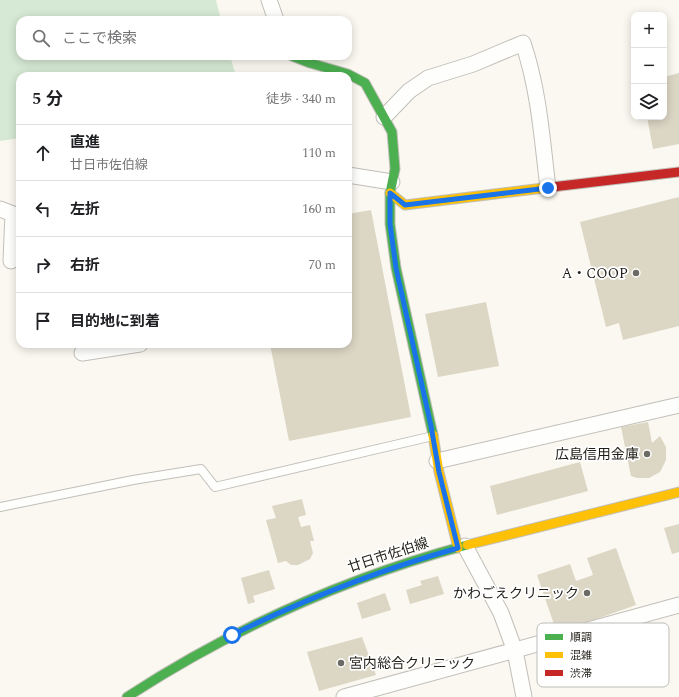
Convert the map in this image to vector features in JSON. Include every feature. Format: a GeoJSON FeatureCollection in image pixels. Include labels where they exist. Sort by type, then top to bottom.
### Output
{"type":"FeatureCollection","features":[{"type":"Feature","properties":{"kind":"street"},"geometry":{"type":"LineString","coordinates":[[269,0],[275,16]]}},
{"type":"Feature","properties":{"kind":"street"},"geometry":{"type":"LineString","coordinates":[[384,117],[409,92],[428,78],[473,64],[523,43],[532,70],[536,90],[548,188]]}},
{"type":"Feature","properties":{"kind":"street"},"geometry":{"type":"LineString","coordinates":[[303,60],[338,72]]}},
{"type":"Feature","properties":{"kind":"street"},"geometry":{"type":"LineString","coordinates":[[352,76],[365,83],[392,132],[395,169],[391,187],[390,224],[396,268],[433,436],[436,461],[461,547],[501,613],[515,651],[524,697]]}},
{"type":"Feature","properties":{"kind":"street"},"geometry":{"type":"LineString","coordinates":[[352,176],[391,187],[405,205],[679,172]]}},
{"type":"Feature","properties":{"kind":"street"},"geometry":{"type":"LineString","coordinates":[[0,209],[13,214],[10,262]]}},
{"type":"Feature","properties":{"kind":"street"},"geometry":{"type":"LineString","coordinates":[[82,353],[102,348]]}},
{"type":"Feature","properties":{"kind":"street"},"geometry":{"type":"LineString","coordinates":[[436,461],[679,405]]}},
{"type":"Feature","properties":{"kind":"street","name":"廿日市佐伯線"},"geometry":{"type":"LineString","coordinates":[[127,697],[187,660],[278,612],[374,573],[461,547],[679,492]]}},
{"type":"Feature","properties":{"kind":"street"},"geometry":{"type":"LineString","coordinates":[[615,623],[679,605]]}},
{"type":"Feature","properties":{"kind":"street"},"geometry":{"type":"LineString","coordinates":[[344,697],[537,645]]}},
{"type":"Feature","properties":{"kind":"lane"},"geometry":{"type":"LineString","coordinates":[[0,507],[134,480],[201,469],[215,487],[433,436]]}},
{"type":"Feature","properties":{"kind":"green space"},"geometry":{"type":"Polygon","coordinates":[[[0,0],[216,0],[220,16],[16,16],[16,60],[231,60],[235,72],[16,72],[16,139],[0,141],[0,0]]]}},
{"type":"Feature","properties":{"kind":"building"},"geometry":{"type":"Polygon","coordinates":[[[679,73],[679,144],[653,149],[648,120],[667,120],[667,76],[679,73]]]}},
{"type":"Feature","properties":{"kind":"building","name":"A・COOP"},"geometry":{"type":"Polygon","coordinates":[[[679,197],[679,326],[623,340],[619,323],[606,327],[580,222],[679,197]]]}},
{"type":"Feature","properties":{"kind":"building"},"geometry":{"type":"Polygon","coordinates":[[[371,210],[411,417],[289,441],[271,348],[352,348],[352,213],[371,210]]]}},
{"type":"Feature","properties":{"kind":"building"},"geometry":{"type":"Polygon","coordinates":[[[486,302],[499,366],[438,377],[425,314],[486,302]]]}},
{"type":"Feature","properties":{"kind":"building","name":"広島信用金庫"},"geometry":{"type":"Polygon","coordinates":[[[648,422],[652,443],[660,436],[666,447],[666,460],[660,472],[649,478],[637,478],[631,476],[621,427],[648,422]]]}},
{"type":"Feature","properties":{"kind":"building"},"geometry":{"type":"Polygon","coordinates":[[[580,462],[588,491],[497,515],[490,486],[580,462]]]}},
{"type":"Feature","properties":{"kind":"building"},"geometry":{"type":"Polygon","coordinates":[[[302,499],[306,515],[298,517],[301,527],[310,525],[314,541],[310,541],[313,553],[310,559],[298,565],[291,565],[286,561],[278,563],[266,520],[276,518],[272,506],[302,499]]]}},
{"type":"Feature","properties":{"kind":"building"},"geometry":{"type":"Polygon","coordinates":[[[679,524],[679,552],[672,554],[664,528],[679,524]]]}},
{"type":"Feature","properties":{"kind":"building","name":"かわごえクリニック"},"geometry":{"type":"Polygon","coordinates":[[[616,548],[636,605],[585,623],[554,623],[537,575],[570,564],[576,581],[593,575],[587,558],[616,548]]]}},
{"type":"Feature","properties":{"kind":"building"},"geometry":{"type":"Polygon","coordinates":[[[269,570],[275,589],[253,596],[255,602],[248,604],[241,578],[269,570]]]}},
{"type":"Feature","properties":{"kind":"building"},"geometry":{"type":"Polygon","coordinates":[[[438,576],[444,594],[410,604],[406,590],[422,585],[420,581],[438,576]]]}},
{"type":"Feature","properties":{"kind":"building"},"geometry":{"type":"Polygon","coordinates":[[[385,593],[391,610],[362,619],[357,603],[385,593]]]}},
{"type":"Feature","properties":{"kind":"building","name":"宮内総合クリニック"},"geometry":{"type":"Polygon","coordinates":[[[362,637],[376,675],[319,691],[307,652],[362,637]]]}},
{"type":"Feature","properties":{"kind":"traffic: fast"},"geometry":{"type":"LineString","coordinates":[[302,60],[341,72]]}},
{"type":"Feature","properties":{"kind":"traffic: fast"},"geometry":{"type":"LineString","coordinates":[[352,76],[365,83],[392,132],[395,169],[390,193],[390,224],[396,268],[433,435]]}},
{"type":"Feature","properties":{"kind":"traffic: fast"},"geometry":{"type":"LineString","coordinates":[[127,697],[208,649],[249,627],[291,608],[334,589],[377,573],[467,545]]}},
{"type":"Feature","properties":{"kind":"traffic: slow"},"geometry":{"type":"LineString","coordinates":[[390,193],[405,205],[552,187]]}},
{"type":"Feature","properties":{"kind":"traffic: slow"},"geometry":{"type":"LineString","coordinates":[[433,435],[439,472],[458,548]]}},
{"type":"Feature","properties":{"kind":"traffic: slow"},"geometry":{"type":"LineString","coordinates":[[467,545],[679,492]]}},
{"type":"Feature","properties":{"kind":"traffic: jam"},"geometry":{"type":"LineString","coordinates":[[552,187],[679,172]]}},
{"type":"Feature","properties":{"kind":"place","name":"A・COOP"},"geometry":{"type":"Point","coordinates":[636,273]}},
{"type":"Feature","properties":{"kind":"place","name":"広島信用金庫"},"geometry":{"type":"Point","coordinates":[647,454]}},
{"type":"Feature","properties":{"kind":"place","name":"かわごえクリニック"},"geometry":{"type":"Point","coordinates":[587,593]}},
{"type":"Feature","properties":{"kind":"place","name":"宮内総合クリニック"},"geometry":{"type":"Point","coordinates":[341,663]}},
{"type":"Feature","properties":{"kind":"route"},"geometry":{"type":"LineString","coordinates":[[232,635],[278,612],[374,573],[458,548],[436,461],[431,426],[396,268],[390,224],[390,193],[405,205],[548,188]]}}]}
